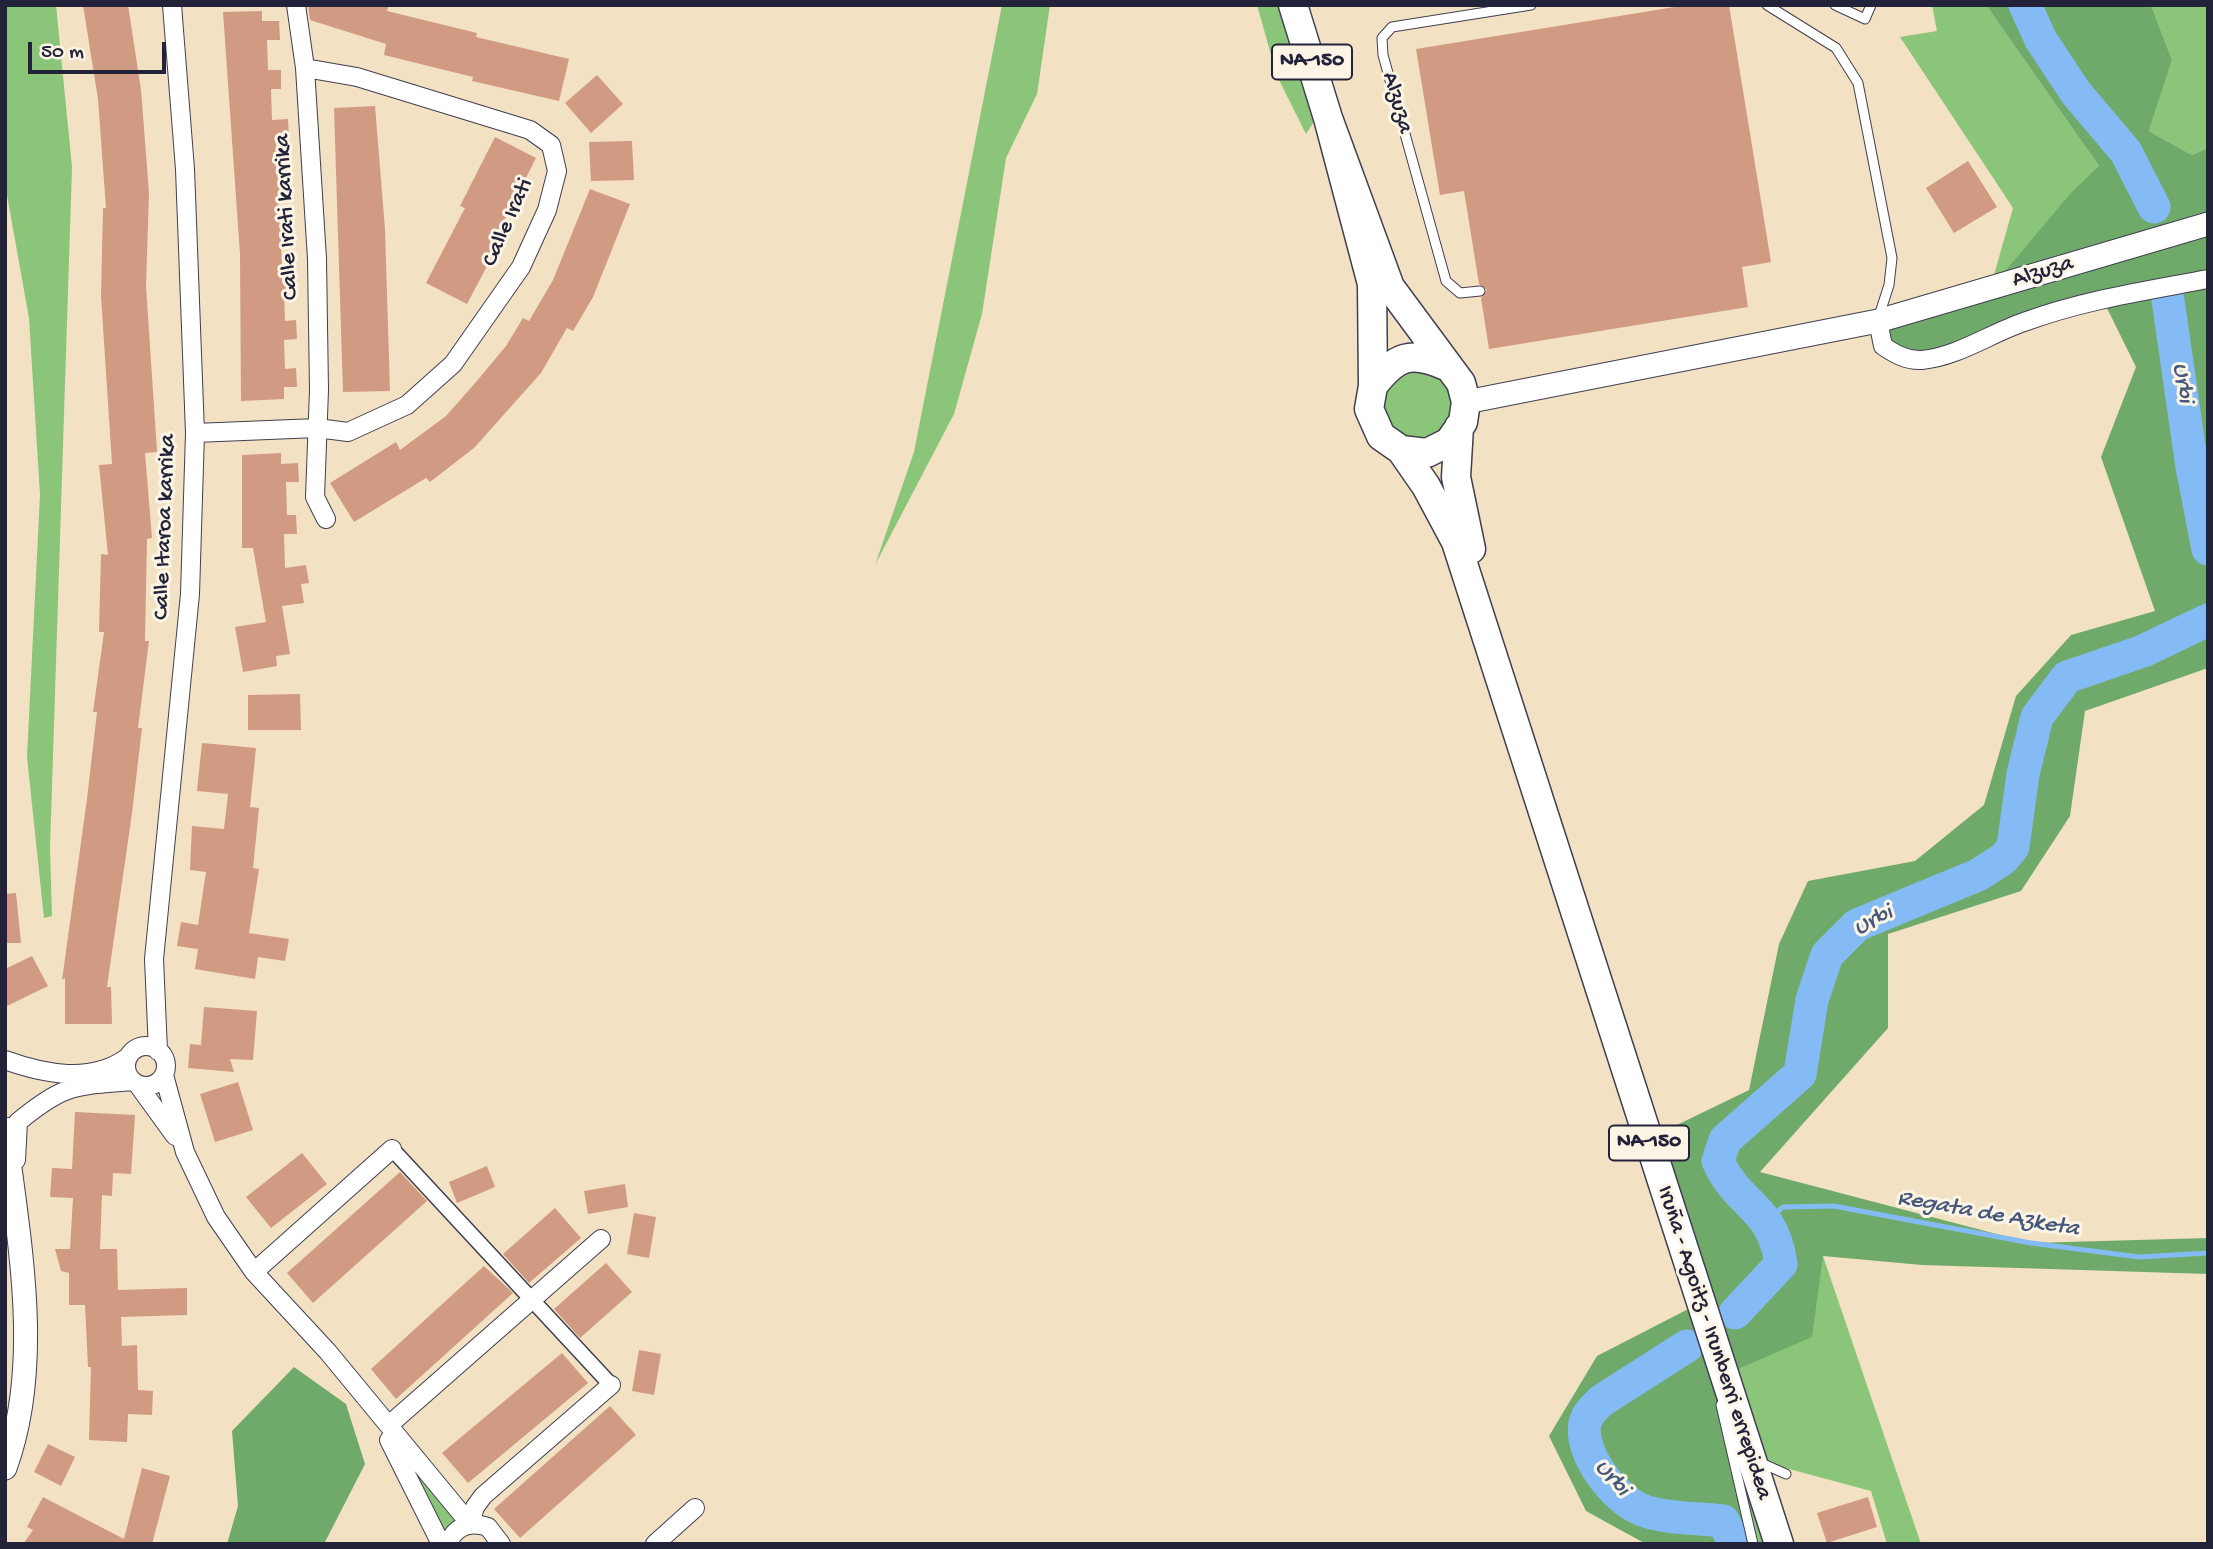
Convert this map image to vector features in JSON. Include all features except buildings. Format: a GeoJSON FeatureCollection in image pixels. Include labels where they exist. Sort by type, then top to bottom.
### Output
{"type":"FeatureCollection","features":[{"type":"Feature","properties":{"kind":"main road","name":"NA-150"},"geometry":{"type":"LineString","coordinates":[[1293,5],[1328,118]]}},
{"type":"Feature","properties":{"kind":"main road"},"geometry":{"type":"LineString","coordinates":[[1328,118],[1390,287],[1461,383],[1462,415],[1456,477],[1468,538],[1520,741]]}},
{"type":"Feature","properties":{"kind":"main road"},"geometry":{"type":"LineString","coordinates":[[1328,118],[1372,284],[1373,386],[1369,409],[1381,436],[1401,450],[1426,486],[1456,542],[1520,741]]}},
{"type":"Feature","properties":{"kind":"main road"},"geometry":{"type":"LineString","coordinates":[[1373,386],[1388,367],[1406,357],[1427,358],[1446,366]]}},
{"type":"Feature","properties":{"kind":"main road"},"geometry":{"type":"LineString","coordinates":[[1401,450],[1427,453],[1448,442],[1462,415]]}},
{"type":"Feature","properties":{"kind":"main road","name":"Iruña - Agoitz - Irunberri errepidea"},"geometry":{"type":"LineString","coordinates":[[1520,741],[1779,1544]]}},
{"type":"Feature","properties":{"kind":"street","name":"Calle Itaroa karrika"},"geometry":{"type":"LineString","coordinates":[[158,1051],[154,959],[190,594],[195,433],[186,181],[172,5]]}},
{"type":"Feature","properties":{"kind":"street","name":"Calle Irati karrika"},"geometry":{"type":"LineString","coordinates":[[296,5],[305,68],[317,259],[317,428]]}},
{"type":"Feature","properties":{"kind":"street"},"geometry":{"type":"LineString","coordinates":[[1304,5],[1307,45]]}},
{"type":"Feature","properties":{"kind":"street","name":"Calle Irati"},"geometry":{"type":"LineString","coordinates":[[195,433],[317,428],[348,432],[407,405],[453,364],[521,267],[547,210],[557,171],[551,145],[530,130],[357,77],[305,68]]}},
{"type":"Feature","properties":{"kind":"street","name":"Alzuza"},"geometry":{"type":"LineString","coordinates":[[1462,415],[1878,321],[2208,223]]}},
{"type":"Feature","properties":{"kind":"street"},"geometry":{"type":"LineString","coordinates":[[1878,321],[1883,346],[1899,357],[1922,360],[1948,353],[2022,322],[2102,297],[2208,279]]}},
{"type":"Feature","properties":{"kind":"street"},"geometry":{"type":"LineString","coordinates":[[317,428],[316,498],[326,519]]}},
{"type":"Feature","properties":{"kind":"street"},"geometry":{"type":"LineString","coordinates":[[5,1060],[55,1075],[113,1068],[142,1047],[158,1051],[165,1062],[164,1075],[185,1152]]}},
{"type":"Feature","properties":{"kind":"street"},"geometry":{"type":"LineString","coordinates":[[128,1057],[126,1070],[185,1152],[216,1217],[254,1272],[365,1397],[470,1524]]}},
{"type":"Feature","properties":{"kind":"street"},"geometry":{"type":"LineString","coordinates":[[5,1468],[17,1437],[25,1378],[22,1285],[14,1206],[12,1125],[50,1096],[86,1083],[136,1083],[150,1086],[164,1075]]}},
{"type":"Feature","properties":{"kind":"street"},"geometry":{"type":"LineString","coordinates":[[254,1272],[392,1149],[611,1385],[483,1496],[475,1507],[470,1524]]}},
{"type":"Feature","properties":{"kind":"street"},"geometry":{"type":"LineString","coordinates":[[389,1425],[601,1238]]}},
{"type":"Feature","properties":{"kind":"street"},"geometry":{"type":"LineString","coordinates":[[365,1397],[441,1544]]}},
{"type":"Feature","properties":{"kind":"street"},"geometry":{"type":"LineString","coordinates":[[655,1544],[695,1508]]}},
{"type":"Feature","properties":{"kind":"street"},"geometry":{"type":"LineString","coordinates":[[448,1544],[454,1532],[470,1524],[488,1527],[502,1543]]}},
{"type":"Feature","properties":{"kind":"lane","name":"Alzuza"},"geometry":{"type":"LineString","coordinates":[[1480,291],[1461,293],[1446,281],[1383,55],[1382,38],[1392,27],[1531,5]]}},
{"type":"Feature","properties":{"kind":"lane"},"geometry":{"type":"LineString","coordinates":[[1768,5],[1836,48],[1858,83],[1892,258],[1889,285],[1878,321]]}},
{"type":"Feature","properties":{"kind":"lane"},"geometry":{"type":"LineString","coordinates":[[1835,5],[1865,19],[1871,5]]}},
{"type":"Feature","properties":{"kind":"lane"},"geometry":{"type":"LineString","coordinates":[[1700,1303],[1731,1456],[1753,1544]]}},
{"type":"Feature","properties":{"kind":"lane"},"geometry":{"type":"LineString","coordinates":[[1751,1458],[1786,1474]]}},
{"type":"Feature","properties":{"kind":"green space"},"geometry":{"type":"Polygon","coordinates":[[[5,5],[56,5],[72,167],[50,848],[52,916],[44,918],[27,757],[40,495],[29,318],[5,184],[5,5]]]}},
{"type":"Feature","properties":{"kind":"green space"},"geometry":{"type":"Polygon","coordinates":[[[1002,5],[1050,5],[1037,94],[1006,158],[982,314],[954,414],[875,565],[914,452],[1002,5]]]}},
{"type":"Feature","properties":{"kind":"green space"},"geometry":{"type":"Polygon","coordinates":[[[1257,5],[1280,5],[1315,120],[1306,134],[1277,76],[1257,5]]]}},
{"type":"Feature","properties":{"kind":"green space"},"geometry":{"type":"Polygon","coordinates":[[[1932,5],[1986,5],[2099,166],[1990,289],[2013,208],[1900,37],[1937,31],[1932,5]]]}},
{"type":"Feature","properties":{"kind":"green space"},"geometry":{"type":"Polygon","coordinates":[[[1986,5],[2151,5],[2172,60],[2149,131],[2192,155],[2208,148],[2208,668],[2085,711],[2070,816],[2021,891],[1888,934],[1888,1028],[1760,1172],[2031,1243],[2208,1238],[2208,1274],[1922,1265],[1823,1256],[1812,1337],[1724,1375],[1703,1312],[1755,1544],[1646,1544],[1586,1511],[1549,1436],[1597,1356],[1700,1303],[1648,1139],[1749,1090],[1779,944],[1808,881],[1915,861],[1984,805],[2016,696],[2071,635],[2155,611],[2101,457],[2136,367],[2102,298],[1948,353],[1899,357],[1878,321],[1990,289],[2071,193],[2099,166],[1986,5]]]}},
{"type":"Feature","properties":{"kind":"green space"},"geometry":{"type":"Polygon","coordinates":[[[2151,5],[2208,5],[2208,148],[2192,155],[2149,131],[2172,60],[2151,5]]]}},
{"type":"Feature","properties":{"kind":"green space"},"geometry":{"type":"Polygon","coordinates":[[[1411,371],[1425,371],[1437,376],[1447,386],[1452,405],[1447,424],[1437,434],[1425,439],[1411,439],[1399,434],[1389,424],[1384,412],[1384,398],[1389,386],[1399,376],[1411,371]]]}},
{"type":"Feature","properties":{"kind":"green space"},"geometry":{"type":"Polygon","coordinates":[[[1823,1256],[1921,1544],[1887,1544],[1871,1491],[1752,1459],[1762,1544],[1724,1544],[1735,1313],[1823,1256]]]}},
{"type":"Feature","properties":{"kind":"green space"},"geometry":{"type":"Polygon","coordinates":[[[294,1367],[346,1404],[365,1464],[324,1544],[227,1544],[238,1506],[232,1431],[294,1367]]]}},
{"type":"Feature","properties":{"kind":"green space"},"geometry":{"type":"Polygon","coordinates":[[[406,1457],[464,1519],[441,1542],[406,1457]]]}},
{"type":"Feature","properties":{"kind":"waterway","name":"Urbi"},"geometry":{"type":"LineString","coordinates":[[2025,5],[2041,40],[2076,93],[2126,152],[2154,207]]}},
{"type":"Feature","properties":{"kind":"waterway","name":"Urbi"},"geometry":{"type":"LineString","coordinates":[[2168,300],[2192,467],[2208,549]]}},
{"type":"Feature","properties":{"kind":"waterway","name":"Urbi"},"geometry":{"type":"LineString","coordinates":[[1735,1313],[1781,1264],[1771,1229],[1735,1188],[1718,1161],[1725,1140],[1800,1074],[1812,1000],[1827,955],[1857,925],[1978,875],[2003,859],[2013,847],[2023,774],[2037,717],[2067,677],[2143,651],[2208,620]]}},
{"type":"Feature","properties":{"kind":"waterway","name":"Regata de Azketa"},"geometry":{"type":"LineString","coordinates":[[1767,1220],[1783,1207],[1834,1206],[2031,1243],[2139,1257],[2208,1253]]}},
{"type":"Feature","properties":{"kind":"waterway","name":"Urbi"},"geometry":{"type":"LineString","coordinates":[[1687,1346],[1596,1406],[1585,1423],[1587,1448],[1610,1486],[1631,1504],[1661,1515],[1723,1521],[1735,1544]]}}]}
